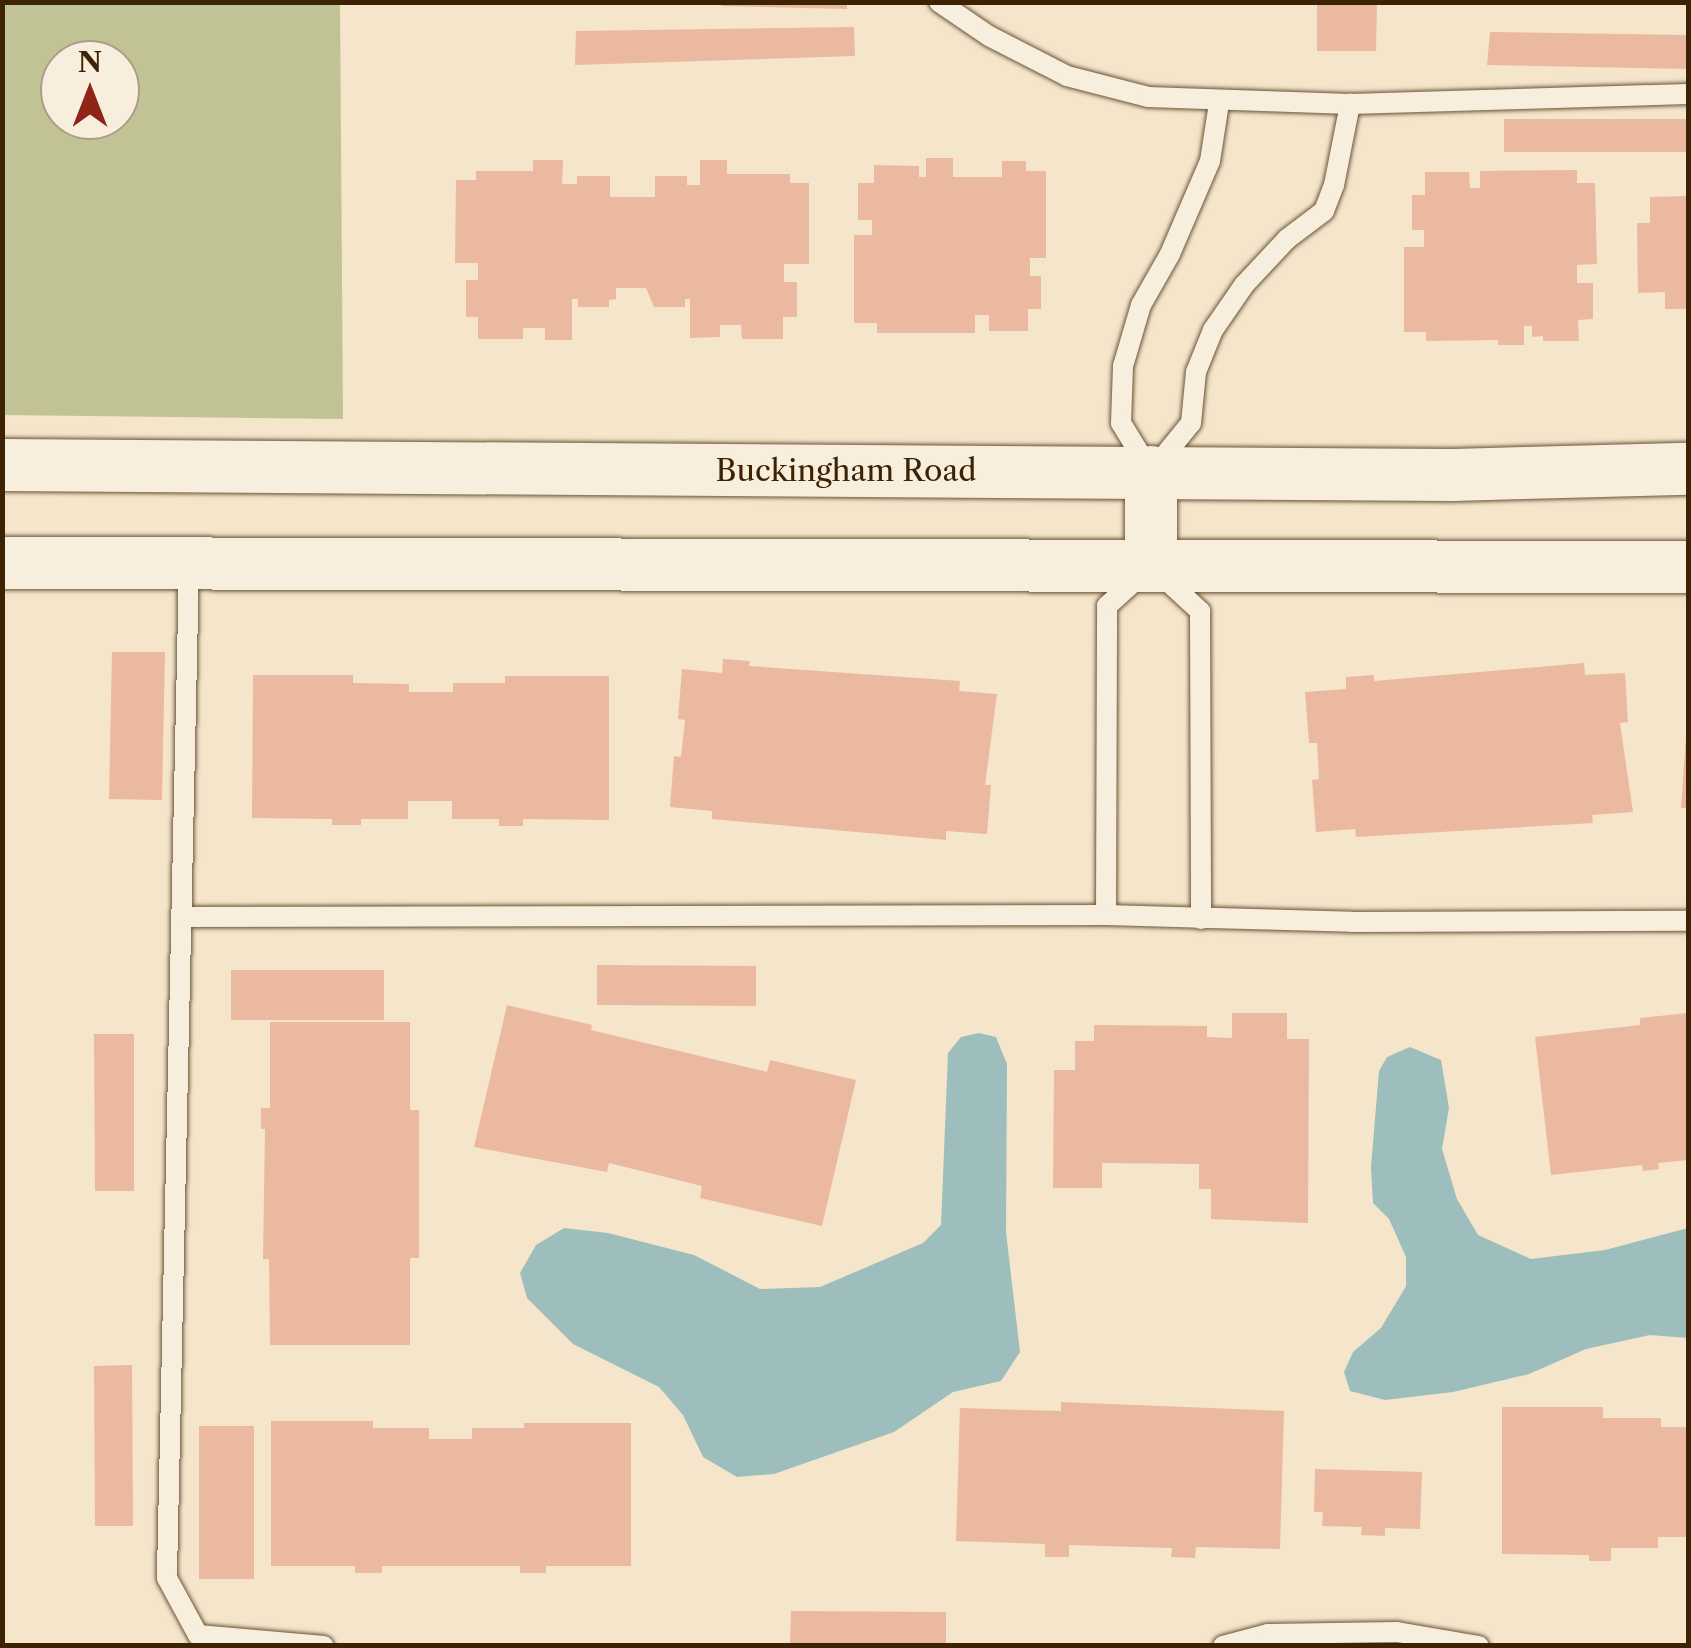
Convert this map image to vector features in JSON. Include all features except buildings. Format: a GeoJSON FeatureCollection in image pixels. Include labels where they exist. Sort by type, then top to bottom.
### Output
{"type":"FeatureCollection","features":[{"type":"Feature","properties":{"kind":"street","name":"Buckingham Road"},"geometry":{"type":"LineString","coordinates":[[2,465],[1452,475],[1688,469]]}},
{"type":"Feature","properties":{"kind":"street"},"geometry":{"type":"LineString","coordinates":[[1151,472],[1151,566]]}},
{"type":"Feature","properties":{"kind":"street"},"geometry":{"type":"LineString","coordinates":[[2,563],[1688,567]]}},
{"type":"Feature","properties":{"kind":"lane"},"geometry":{"type":"LineString","coordinates":[[939,2],[989,36],[1068,76],[1148,97],[1219,103],[1350,104],[1688,94]]}},
{"type":"Feature","properties":{"kind":"lane"},"geometry":{"type":"LineString","coordinates":[[1219,103],[1210,161],[1141,306],[1123,366],[1120,423],[1151,472],[1191,423],[1196,372],[1213,330],[1244,285],[1287,239],[1324,210],[1334,185],[1350,104]]}},
{"type":"Feature","properties":{"kind":"lane"},"geometry":{"type":"LineString","coordinates":[[189,564],[167,1578],[198,1635],[324,1646]]}},
{"type":"Feature","properties":{"kind":"lane"},"geometry":{"type":"LineString","coordinates":[[1106,915],[1107,606],[1151,566],[1200,611],[1201,919]]}},
{"type":"Feature","properties":{"kind":"lane"},"geometry":{"type":"LineString","coordinates":[[182,917],[1106,915],[1201,919],[1688,921]]}},
{"type":"Feature","properties":{"kind":"lane"},"geometry":{"type":"LineString","coordinates":[[1223,1646],[1268,1634],[1397,1632],[1480,1646]]}},
{"type":"Feature","properties":{"kind":"green space"},"geometry":{"type":"Polygon","coordinates":[[[3,2],[340,3],[343,419],[3,415],[3,2]]]}},
{"type":"Feature","properties":{"kind":"water"},"geometry":{"type":"Polygon","coordinates":[[[979,1033],[996,1037],[1007,1064],[1006,1232],[1020,1352],[1001,1381],[953,1392],[894,1432],[774,1474],[737,1477],[703,1457],[683,1415],[659,1387],[573,1344],[527,1298],[520,1273],[536,1245],[564,1228],[608,1233],[694,1255],[760,1289],[820,1287],[923,1243],[941,1225],[948,1053],[961,1037],[979,1033]]]}},
{"type":"Feature","properties":{"kind":"water"},"geometry":{"type":"Polygon","coordinates":[[[1410,1047],[1441,1060],[1449,1108],[1442,1149],[1457,1199],[1478,1235],[1531,1259],[1605,1250],[1688,1228],[1688,1338],[1650,1335],[1586,1349],[1529,1374],[1453,1392],[1385,1400],[1350,1391],[1344,1372],[1353,1352],[1381,1328],[1406,1286],[1406,1257],[1389,1219],[1373,1203],[1371,1167],[1379,1071],[1387,1057],[1410,1047]]]}}]}
